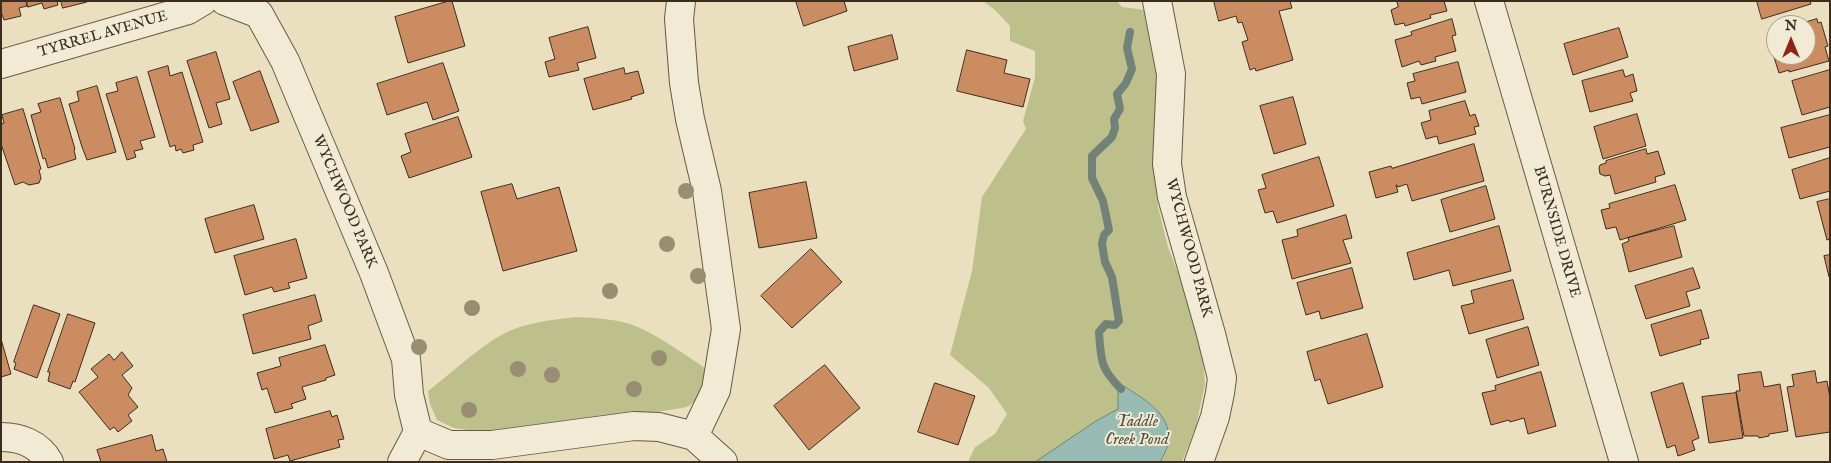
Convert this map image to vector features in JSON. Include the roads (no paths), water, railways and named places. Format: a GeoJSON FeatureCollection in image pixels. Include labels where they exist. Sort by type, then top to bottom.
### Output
{"type":"FeatureCollection","features":[{"type":"Feature","properties":{"kind":"street","name":"TYRREL AVENUE"},"geometry":{"type":"LineString","coordinates":[[1,64],[188,10],[203,1]]}},
{"type":"Feature","properties":{"kind":"street","name":"WYCHWOOD PARK"},"geometry":{"type":"LineString","coordinates":[[225,1],[259,14],[284,61],[374,273],[406,359],[408,395],[418,432]]}},
{"type":"Feature","properties":{"kind":"street"},"geometry":{"type":"LineString","coordinates":[[681,1],[679,19],[684,82],[690,119],[707,191],[726,329],[716,390],[694,436]]}},
{"type":"Feature","properties":{"kind":"street","name":"WYCHWOOD PARK"},"geometry":{"type":"LineString","coordinates":[[1157,1],[1171,74],[1167,164],[1172,197],[1222,378],[1215,417],[1199,462]]}},
{"type":"Feature","properties":{"kind":"street","name":"BURNSIDE DRIVE"},"geometry":{"type":"LineString","coordinates":[[1489,1],[1624,462]]}},
{"type":"Feature","properties":{"kind":"street"},"geometry":{"type":"LineString","coordinates":[[402,462],[418,432],[449,445],[492,445],[634,426],[659,427],[694,436],[723,462]]}},
{"type":"Feature","properties":{"kind":"street"},"geometry":{"type":"LineString","coordinates":[[1,437],[13,437],[30,443],[45,455],[49,462]]}},
{"type":"Feature","properties":{"kind":"water","name":"Taddle Creek Pond"},"geometry":{"type":"Polygon","coordinates":[[[1114,382],[1119,383],[1154,407],[1166,423],[1168,444],[1160,462],[1035,462],[1096,421],[1118,409],[1118,391],[1114,382]]]}},
{"type":"Feature","properties":{"kind":"waterway"},"geometry":{"type":"LineString","coordinates":[[1121,389],[1105,369],[1100,350],[1099,332],[1106,324],[1115,325],[1119,321],[1112,277],[1105,262],[1102,244],[1104,235],[1109,230],[1103,201],[1092,178],[1092,156],[1112,137],[1115,128],[1114,119],[1120,109],[1117,94],[1126,83],[1132,69],[1127,48],[1130,32]]}}]}
